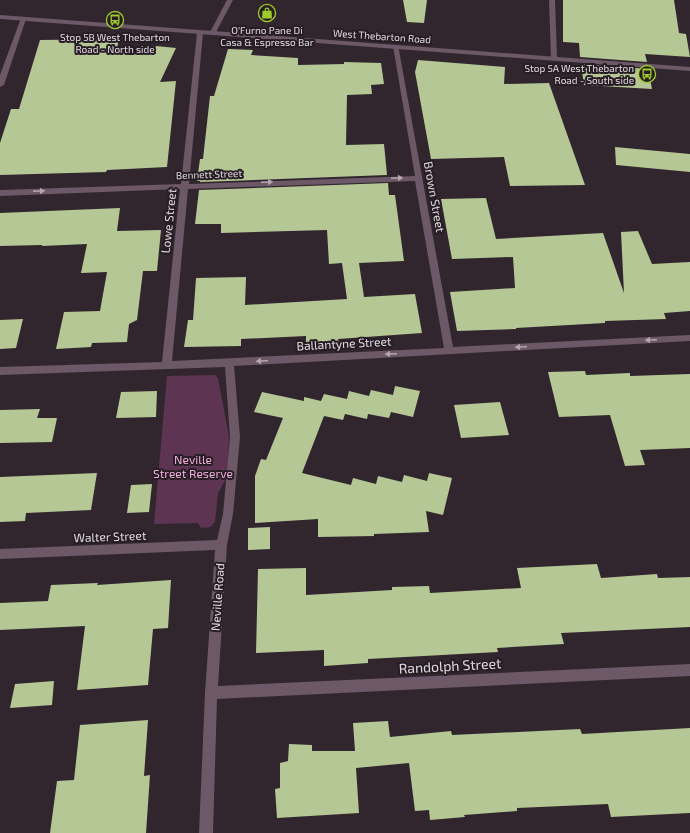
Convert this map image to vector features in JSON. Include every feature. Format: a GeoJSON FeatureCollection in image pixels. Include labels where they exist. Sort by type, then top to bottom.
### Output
{"type":"FeatureCollection","features":[{"type":"Feature","properties":{"kind":"street"},"geometry":{"type":"LineString","coordinates":[[212,34],[230,0]]}},
{"type":"Feature","properties":{"kind":"street"},"geometry":{"type":"LineString","coordinates":[[552,0],[554,58]]}},
{"type":"Feature","properties":{"kind":"street","name":"West Thebarton Road"},"geometry":{"type":"LineString","coordinates":[[0,17],[690,69]]}},
{"type":"Feature","properties":{"kind":"street"},"geometry":{"type":"LineString","coordinates":[[0,85],[23,19]]}},
{"type":"Feature","properties":{"kind":"street","name":"Lowe Street"},"geometry":{"type":"LineString","coordinates":[[167,364],[200,33]]}},
{"type":"Feature","properties":{"kind":"street","name":"Brown Street"},"geometry":{"type":"LineString","coordinates":[[396,46],[448,351]]}},
{"type":"Feature","properties":{"kind":"street","name":"Bennett Street"},"geometry":{"type":"LineString","coordinates":[[0,193],[185,185],[418,178]]}},
{"type":"Feature","properties":{"kind":"street","name":"Ballantyne Street"},"geometry":{"type":"LineString","coordinates":[[0,371],[229,363],[690,338]]}},
{"type":"Feature","properties":{"kind":"street","name":"Neville Road"},"geometry":{"type":"LineString","coordinates":[[206,833],[211,693],[221,545],[228,514],[235,437],[229,363]]}},
{"type":"Feature","properties":{"kind":"street","name":"Walter Street"},"geometry":{"type":"LineString","coordinates":[[0,554],[221,545]]}},
{"type":"Feature","properties":{"kind":"street","name":"Randolph Street"},"geometry":{"type":"LineString","coordinates":[[211,693],[690,670]]}},
{"type":"Feature","properties":{"kind":"green space","name":"Neville Street Reserve"},"geometry":{"type":"Polygon","coordinates":[[[215,375],[218,378],[229,437],[227,477],[218,493],[215,522],[210,527],[201,528],[198,523],[154,524],[167,376],[215,375]]]}},
{"type":"Feature","properties":{"kind":"building"},"geometry":{"type":"Polygon","coordinates":[[[403,0],[427,0],[424,23],[407,22],[403,0]]]}},
{"type":"Feature","properties":{"kind":"building"},"geometry":{"type":"Polygon","coordinates":[[[563,0],[674,0],[679,33],[686,34],[690,57],[645,54],[647,62],[580,57],[579,43],[563,42],[563,0]]]}},
{"type":"Feature","properties":{"kind":"building"},"geometry":{"type":"Polygon","coordinates":[[[119,39],[117,48],[154,51],[156,46],[176,48],[160,82],[176,81],[167,167],[107,170],[106,172],[0,175],[0,143],[11,109],[19,109],[40,40],[119,39]]]}},
{"type":"Feature","properties":{"kind":"building"},"geometry":{"type":"Polygon","coordinates":[[[228,49],[253,50],[251,55],[298,58],[298,65],[344,64],[344,62],[381,63],[384,84],[371,85],[372,94],[347,95],[346,145],[384,144],[387,175],[197,181],[200,159],[203,159],[210,96],[214,96],[228,49]]]}},
{"type":"Feature","properties":{"kind":"building"},"geometry":{"type":"Polygon","coordinates":[[[418,60],[505,67],[504,84],[549,83],[585,185],[510,186],[504,157],[431,159],[415,72],[418,60]]]}},
{"type":"Feature","properties":{"kind":"building"},"geometry":{"type":"Polygon","coordinates":[[[581,64],[648,69],[652,89],[584,85],[581,64]]]}},
{"type":"Feature","properties":{"kind":"building"},"geometry":{"type":"Polygon","coordinates":[[[615,147],[690,154],[690,172],[616,165],[615,147]]]}},
{"type":"Feature","properties":{"kind":"building"},"geometry":{"type":"Polygon","coordinates":[[[388,183],[389,195],[395,195],[404,261],[359,263],[364,297],[415,294],[422,333],[338,339],[339,343],[306,344],[306,336],[241,339],[241,346],[184,347],[188,320],[193,320],[196,278],[246,277],[245,305],[347,299],[342,263],[329,264],[327,230],[221,233],[221,224],[195,224],[199,190],[388,183]]]}},
{"type":"Feature","properties":{"kind":"building"},"geometry":{"type":"Polygon","coordinates":[[[486,198],[496,239],[603,233],[624,293],[621,232],[638,231],[652,264],[690,262],[690,311],[664,313],[666,319],[605,321],[605,323],[457,331],[450,292],[515,288],[513,257],[452,259],[441,199],[486,198]]]}},
{"type":"Feature","properties":{"kind":"building"},"geometry":{"type":"Polygon","coordinates":[[[120,208],[117,231],[161,230],[157,271],[143,271],[137,320],[129,324],[127,342],[92,343],[91,347],[56,349],[64,312],[100,311],[107,272],[81,273],[87,244],[0,246],[0,213],[120,208]]]}},
{"type":"Feature","properties":{"kind":"building"},"geometry":{"type":"Polygon","coordinates":[[[23,319],[16,348],[0,349],[0,320],[23,319]]]}},
{"type":"Feature","properties":{"kind":"building"},"geometry":{"type":"Polygon","coordinates":[[[585,371],[586,375],[630,373],[630,376],[690,374],[690,448],[640,450],[645,465],[625,466],[610,415],[559,417],[548,372],[585,371]]]}},
{"type":"Feature","properties":{"kind":"building"},"geometry":{"type":"Polygon","coordinates":[[[395,386],[420,391],[413,417],[391,412],[389,418],[368,414],[367,419],[345,414],[343,420],[324,416],[302,473],[351,485],[353,478],[376,484],[378,476],[402,482],[404,475],[427,481],[429,473],[452,478],[443,515],[426,511],[429,532],[374,534],[374,536],[318,537],[318,519],[255,523],[255,476],[261,459],[266,460],[283,418],[254,412],[262,392],[304,401],[304,397],[321,401],[324,394],[347,399],[349,391],[369,396],[371,390],[393,395],[395,386]]]}},
{"type":"Feature","properties":{"kind":"building"},"geometry":{"type":"Polygon","coordinates":[[[157,391],[156,417],[116,418],[121,392],[157,391]]]}},
{"type":"Feature","properties":{"kind":"building"},"geometry":{"type":"Polygon","coordinates":[[[500,402],[509,435],[461,438],[454,405],[500,402]]]}},
{"type":"Feature","properties":{"kind":"building"},"geometry":{"type":"Polygon","coordinates":[[[40,409],[37,418],[57,418],[52,442],[0,443],[0,410],[40,409]]]}},
{"type":"Feature","properties":{"kind":"building"},"geometry":{"type":"Polygon","coordinates":[[[97,473],[91,510],[26,513],[25,521],[0,522],[0,477],[97,473]]]}},
{"type":"Feature","properties":{"kind":"building"},"geometry":{"type":"Polygon","coordinates":[[[152,484],[149,512],[127,513],[131,485],[152,484]]]}},
{"type":"Feature","properties":{"kind":"building"},"geometry":{"type":"Polygon","coordinates":[[[270,527],[270,549],[248,550],[248,528],[270,527]]]}},
{"type":"Feature","properties":{"kind":"building"},"geometry":{"type":"Polygon","coordinates":[[[597,564],[601,578],[657,574],[658,578],[690,577],[690,627],[561,633],[564,644],[497,648],[498,652],[368,659],[368,663],[324,666],[324,650],[256,653],[258,569],[306,568],[306,595],[392,590],[392,587],[429,586],[430,593],[521,588],[517,568],[597,564]]]}},
{"type":"Feature","properties":{"kind":"building"},"geometry":{"type":"Polygon","coordinates":[[[171,580],[168,628],[153,629],[148,685],[77,690],[85,626],[0,630],[0,603],[48,601],[51,585],[98,583],[97,585],[171,580]]]}},
{"type":"Feature","properties":{"kind":"building"},"geometry":{"type":"Polygon","coordinates":[[[54,681],[52,705],[10,708],[15,684],[54,681]]]}},
{"type":"Feature","properties":{"kind":"building"},"geometry":{"type":"Polygon","coordinates":[[[148,720],[144,776],[150,775],[146,833],[50,833],[57,781],[74,780],[80,725],[148,720]]]}},
{"type":"Feature","properties":{"kind":"building"},"geometry":{"type":"Polygon","coordinates":[[[388,721],[390,737],[451,731],[452,735],[580,729],[582,734],[690,728],[690,813],[611,817],[608,804],[517,808],[517,811],[464,815],[465,817],[430,820],[429,810],[415,811],[409,763],[356,768],[359,813],[277,818],[275,789],[280,788],[280,763],[288,761],[289,744],[312,745],[312,751],[355,751],[353,723],[388,721]]]}},
{"type":"Feature","properties":{"kind":"place","name":"O'Furno Pane Di Casa & Espresso Bar"},"geometry":{"type":"Point","coordinates":[267,13]}},
{"type":"Feature","properties":{"kind":"place","name":"Stop 5B West Thebarton Road - North side"},"geometry":{"type":"Point","coordinates":[115,20]}},
{"type":"Feature","properties":{"kind":"place","name":"Stop 5A West Thebarton Road - South side"},"geometry":{"type":"Point","coordinates":[647,74]}}]}
